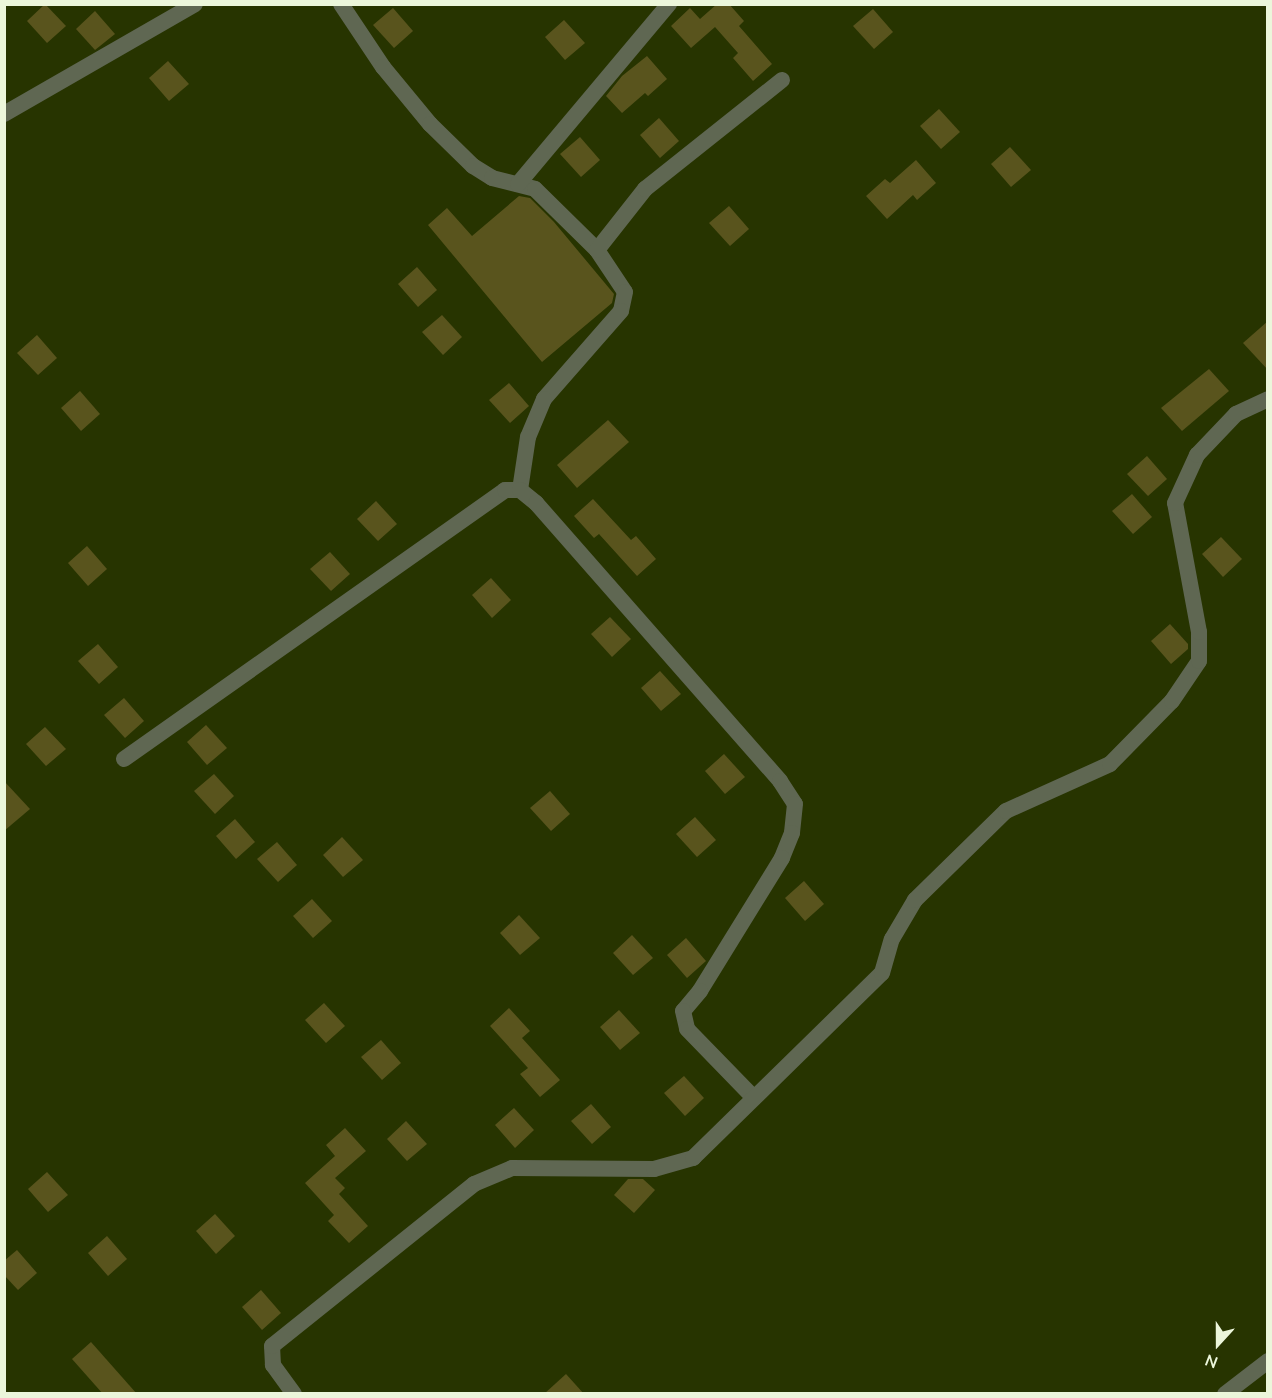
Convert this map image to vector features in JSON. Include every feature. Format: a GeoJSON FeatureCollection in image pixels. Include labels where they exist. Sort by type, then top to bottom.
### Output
{"type":"FeatureCollection","features":[{"type":"Feature","properties":{"kind":"street"},"geometry":{"type":"LineString","coordinates":[[4,114],[195,4]]}},
{"type":"Feature","properties":{"kind":"street"},"geometry":{"type":"LineString","coordinates":[[341,4],[383,67],[430,124],[473,166],[492,178],[535,189],[597,250],[625,292],[625,302],[621,311],[544,399],[528,437],[520,490]]}},
{"type":"Feature","properties":{"kind":"street"},"geometry":{"type":"LineString","coordinates":[[518,184],[669,4]]}},
{"type":"Feature","properties":{"kind":"street"},"geometry":{"type":"LineString","coordinates":[[597,250],[645,189],[782,80]]}},
{"type":"Feature","properties":{"kind":"street"},"geometry":{"type":"LineString","coordinates":[[294,1394],[273,1365],[272,1346],[474,1184],[512,1168],[654,1169],[693,1158],[882,972],[892,939],[915,900],[1006,811],[1110,764],[1172,701],[1199,661],[1199,632],[1175,503],[1197,455],[1236,414],[1268,399]]}},
{"type":"Feature","properties":{"kind":"street"},"geometry":{"type":"LineString","coordinates":[[123,759],[505,490],[520,490],[536,503],[780,781],[795,804],[792,833],[782,858],[700,991],[683,1011],[687,1029],[754,1098]]}},
{"type":"Feature","properties":{"kind":"street"},"geometry":{"type":"LineString","coordinates":[[1225,1394],[1268,1361]]}},
{"type":"Feature","properties":{"kind":"building"},"geometry":{"type":"Polygon","coordinates":[[[45,4],[66,26],[47,43],[27,21],[45,4]]]}},
{"type":"Feature","properties":{"kind":"building"},"geometry":{"type":"Polygon","coordinates":[[[717,4],[729,4],[744,21],[739,26],[772,64],[753,81],[733,58],[738,53],[715,27],[691,48],[671,26],[690,8],[700,19],[717,4]]]}},
{"type":"Feature","properties":{"kind":"building"},"geometry":{"type":"Polygon","coordinates":[[[393,8],[413,31],[394,48],[373,25],[393,8]]]}},
{"type":"Feature","properties":{"kind":"building"},"geometry":{"type":"Polygon","coordinates":[[[873,9],[893,32],[874,49],[853,26],[873,9]]]}},
{"type":"Feature","properties":{"kind":"building"},"geometry":{"type":"Polygon","coordinates":[[[95,11],[115,34],[95,50],[76,29],[95,11]]]}},
{"type":"Feature","properties":{"kind":"building"},"geometry":{"type":"Polygon","coordinates":[[[564,20],[585,43],[565,60],[545,37],[564,20]]]}},
{"type":"Feature","properties":{"kind":"building"},"geometry":{"type":"Polygon","coordinates":[[[647,56],[667,79],[648,96],[645,93],[622,113],[606,96],[622,76],[647,56]]]}},
{"type":"Feature","properties":{"kind":"building"},"geometry":{"type":"Polygon","coordinates":[[[168,61],[189,84],[169,101],[149,78],[168,61]]]}},
{"type":"Feature","properties":{"kind":"building"},"geometry":{"type":"Polygon","coordinates":[[[939,109],[960,132],[941,149],[920,126],[939,109]]]}},
{"type":"Feature","properties":{"kind":"building"},"geometry":{"type":"Polygon","coordinates":[[[659,118],[679,141],[660,158],[640,135],[659,118]]]}},
{"type":"Feature","properties":{"kind":"building"},"geometry":{"type":"Polygon","coordinates":[[[580,137],[600,160],[581,177],[560,154],[580,137]]]}},
{"type":"Feature","properties":{"kind":"building"},"geometry":{"type":"Polygon","coordinates":[[[1010,147],[1031,170],[1011,187],[991,164],[1010,147]]]}},
{"type":"Feature","properties":{"kind":"building"},"geometry":{"type":"Polygon","coordinates":[[[916,160],[936,183],[917,200],[913,195],[887,219],[866,196],[885,179],[890,183],[916,160]]]}},
{"type":"Feature","properties":{"kind":"building"},"geometry":{"type":"Polygon","coordinates":[[[519,196],[530,198],[554,222],[614,294],[612,303],[542,362],[428,225],[447,208],[472,236],[519,196]]]}},
{"type":"Feature","properties":{"kind":"building"},"geometry":{"type":"Polygon","coordinates":[[[729,206],[749,229],[730,246],[709,223],[729,206]]]}},
{"type":"Feature","properties":{"kind":"building"},"geometry":{"type":"Polygon","coordinates":[[[417,267],[437,290],[418,307],[398,284],[417,267]]]}},
{"type":"Feature","properties":{"kind":"building"},"geometry":{"type":"Polygon","coordinates":[[[442,315],[462,337],[443,355],[422,332],[442,315]]]}},
{"type":"Feature","properties":{"kind":"building"},"geometry":{"type":"Polygon","coordinates":[[[1268,321],[1268,370],[1243,343],[1268,321]]]}},
{"type":"Feature","properties":{"kind":"building"},"geometry":{"type":"Polygon","coordinates":[[[37,335],[57,358],[38,375],[17,353],[37,335]]]}},
{"type":"Feature","properties":{"kind":"building"},"geometry":{"type":"Polygon","coordinates":[[[1209,369],[1229,391],[1182,431],[1161,408],[1209,369]]]}},
{"type":"Feature","properties":{"kind":"building"},"geometry":{"type":"Polygon","coordinates":[[[509,383],[529,406],[510,423],[489,400],[509,383]]]}},
{"type":"Feature","properties":{"kind":"building"},"geometry":{"type":"Polygon","coordinates":[[[80,391],[100,414],[81,431],[61,408],[80,391]]]}},
{"type":"Feature","properties":{"kind":"building"},"geometry":{"type":"Polygon","coordinates":[[[608,420],[629,442],[577,488],[557,465],[608,420]]]}},
{"type":"Feature","properties":{"kind":"building"},"geometry":{"type":"Polygon","coordinates":[[[1147,456],[1167,479],[1148,496],[1127,474],[1147,456]]]}},
{"type":"Feature","properties":{"kind":"building"},"geometry":{"type":"Polygon","coordinates":[[[1132,494],[1152,517],[1133,534],[1112,511],[1132,494]]]}},
{"type":"Feature","properties":{"kind":"building"},"geometry":{"type":"Polygon","coordinates":[[[593,499],[631,540],[636,536],[656,559],[637,576],[599,534],[594,538],[574,516],[593,499]]]}},
{"type":"Feature","properties":{"kind":"building"},"geometry":{"type":"Polygon","coordinates":[[[376,501],[397,524],[378,541],[357,519],[376,501]]]}},
{"type":"Feature","properties":{"kind":"building"},"geometry":{"type":"Polygon","coordinates":[[[1221,537],[1242,559],[1223,577],[1202,554],[1221,537]]]}},
{"type":"Feature","properties":{"kind":"building"},"geometry":{"type":"Polygon","coordinates":[[[87,546],[107,569],[88,586],[68,563],[87,546]]]}},
{"type":"Feature","properties":{"kind":"building"},"geometry":{"type":"Polygon","coordinates":[[[330,552],[350,574],[331,591],[310,569],[330,552]]]}},
{"type":"Feature","properties":{"kind":"building"},"geometry":{"type":"Polygon","coordinates":[[[491,578],[511,600],[492,618],[472,595],[491,578]]]}},
{"type":"Feature","properties":{"kind":"building"},"geometry":{"type":"Polygon","coordinates":[[[610,617],[631,639],[612,657],[591,634],[610,617]]]}},
{"type":"Feature","properties":{"kind":"building"},"geometry":{"type":"Polygon","coordinates":[[[1170,624],[1188,644],[1188,649],[1171,664],[1151,641],[1170,624]]]}},
{"type":"Feature","properties":{"kind":"building"},"geometry":{"type":"Polygon","coordinates":[[[98,644],[118,667],[99,684],[78,661],[98,644]]]}},
{"type":"Feature","properties":{"kind":"building"},"geometry":{"type":"Polygon","coordinates":[[[660,671],[681,694],[661,711],[641,688],[660,671]]]}},
{"type":"Feature","properties":{"kind":"building"},"geometry":{"type":"Polygon","coordinates":[[[124,698],[144,721],[125,738],[104,715],[124,698]]]}},
{"type":"Feature","properties":{"kind":"building"},"geometry":{"type":"Polygon","coordinates":[[[206,725],[227,748],[207,765],[187,742],[206,725]]]}},
{"type":"Feature","properties":{"kind":"building"},"geometry":{"type":"Polygon","coordinates":[[[45,727],[66,749],[46,766],[26,744],[45,727]]]}},
{"type":"Feature","properties":{"kind":"building"},"geometry":{"type":"Polygon","coordinates":[[[724,754],[745,777],[725,794],[705,771],[724,754]]]}},
{"type":"Feature","properties":{"kind":"building"},"geometry":{"type":"Polygon","coordinates":[[[214,774],[234,796],[215,814],[194,791],[214,774]]]}},
{"type":"Feature","properties":{"kind":"building"},"geometry":{"type":"Polygon","coordinates":[[[4,781],[30,809],[4,831],[4,781]]]}},
{"type":"Feature","properties":{"kind":"building"},"geometry":{"type":"Polygon","coordinates":[[[550,791],[570,814],[551,831],[530,808],[550,791]]]}},
{"type":"Feature","properties":{"kind":"building"},"geometry":{"type":"Polygon","coordinates":[[[695,817],[716,840],[697,857],[676,834],[695,817]]]}},
{"type":"Feature","properties":{"kind":"building"},"geometry":{"type":"Polygon","coordinates":[[[235,819],[255,842],[236,859],[216,836],[235,819]]]}},
{"type":"Feature","properties":{"kind":"building"},"geometry":{"type":"Polygon","coordinates":[[[342,837],[363,860],[343,877],[323,855],[342,837]]]}},
{"type":"Feature","properties":{"kind":"building"},"geometry":{"type":"Polygon","coordinates":[[[277,842],[297,865],[278,882],[257,859],[277,842]]]}},
{"type":"Feature","properties":{"kind":"building"},"geometry":{"type":"Polygon","coordinates":[[[804,881],[824,904],[805,921],[785,898],[804,881]]]}},
{"type":"Feature","properties":{"kind":"building"},"geometry":{"type":"Polygon","coordinates":[[[312,899],[332,921],[313,938],[293,916],[312,899]]]}},
{"type":"Feature","properties":{"kind":"building"},"geometry":{"type":"Polygon","coordinates":[[[519,915],[540,938],[520,955],[500,933],[519,915]]]}},
{"type":"Feature","properties":{"kind":"building"},"geometry":{"type":"Polygon","coordinates":[[[632,935],[653,958],[633,975],[613,953],[632,935]]]}},
{"type":"Feature","properties":{"kind":"building"},"geometry":{"type":"Polygon","coordinates":[[[686,938],[706,961],[687,978],[667,955],[686,938]]]}},
{"type":"Feature","properties":{"kind":"building"},"geometry":{"type":"Polygon","coordinates":[[[324,1003],[345,1026],[326,1043],[305,1020],[324,1003]]]}},
{"type":"Feature","properties":{"kind":"building"},"geometry":{"type":"Polygon","coordinates":[[[509,1008],[530,1031],[522,1038],[560,1080],[540,1097],[520,1074],[528,1068],[490,1026],[509,1008]]]}},
{"type":"Feature","properties":{"kind":"building"},"geometry":{"type":"Polygon","coordinates":[[[619,1010],[640,1033],[620,1050],[600,1027],[619,1010]]]}},
{"type":"Feature","properties":{"kind":"building"},"geometry":{"type":"Polygon","coordinates":[[[381,1040],[401,1063],[382,1080],[361,1057],[381,1040]]]}},
{"type":"Feature","properties":{"kind":"building"},"geometry":{"type":"Polygon","coordinates":[[[684,1076],[704,1098],[685,1116],[664,1093],[684,1076]]]}},
{"type":"Feature","properties":{"kind":"building"},"geometry":{"type":"Polygon","coordinates":[[[591,1104],[611,1127],[592,1144],[571,1121],[591,1104]]]}},
{"type":"Feature","properties":{"kind":"building"},"geometry":{"type":"Polygon","coordinates":[[[514,1108],[534,1130],[515,1148],[495,1125],[514,1108]]]}},
{"type":"Feature","properties":{"kind":"building"},"geometry":{"type":"Polygon","coordinates":[[[406,1121],[427,1144],[407,1161],[387,1139],[406,1121]]]}},
{"type":"Feature","properties":{"kind":"building"},"geometry":{"type":"Polygon","coordinates":[[[345,1128],[366,1151],[335,1178],[345,1188],[339,1194],[368,1226],[349,1243],[328,1221],[334,1215],[305,1183],[335,1156],[326,1145],[345,1128]]]}},
{"type":"Feature","properties":{"kind":"building"},"geometry":{"type":"Polygon","coordinates":[[[47,1172],[68,1195],[48,1212],[28,1189],[47,1172]]]}},
{"type":"Feature","properties":{"kind":"building"},"geometry":{"type":"Polygon","coordinates":[[[628,1179],[643,1179],[655,1190],[634,1213],[614,1195],[628,1179]]]}},
{"type":"Feature","properties":{"kind":"building"},"geometry":{"type":"Polygon","coordinates":[[[215,1214],[235,1236],[216,1254],[196,1231],[215,1214]]]}},
{"type":"Feature","properties":{"kind":"building"},"geometry":{"type":"Polygon","coordinates":[[[107,1236],[127,1259],[108,1276],[88,1253],[107,1236]]]}},
{"type":"Feature","properties":{"kind":"building"},"geometry":{"type":"Polygon","coordinates":[[[17,1250],[37,1273],[18,1290],[4,1275],[4,1261],[17,1250]]]}},
{"type":"Feature","properties":{"kind":"building"},"geometry":{"type":"Polygon","coordinates":[[[261,1290],[281,1313],[262,1330],[242,1307],[261,1290]]]}},
{"type":"Feature","properties":{"kind":"building"},"geometry":{"type":"Polygon","coordinates":[[[91,1342],[137,1394],[103,1394],[72,1359],[91,1342]]]}},
{"type":"Feature","properties":{"kind":"building"},"geometry":{"type":"Polygon","coordinates":[[[566,1374],[584,1394],[544,1394],[566,1374]]]}}]}
